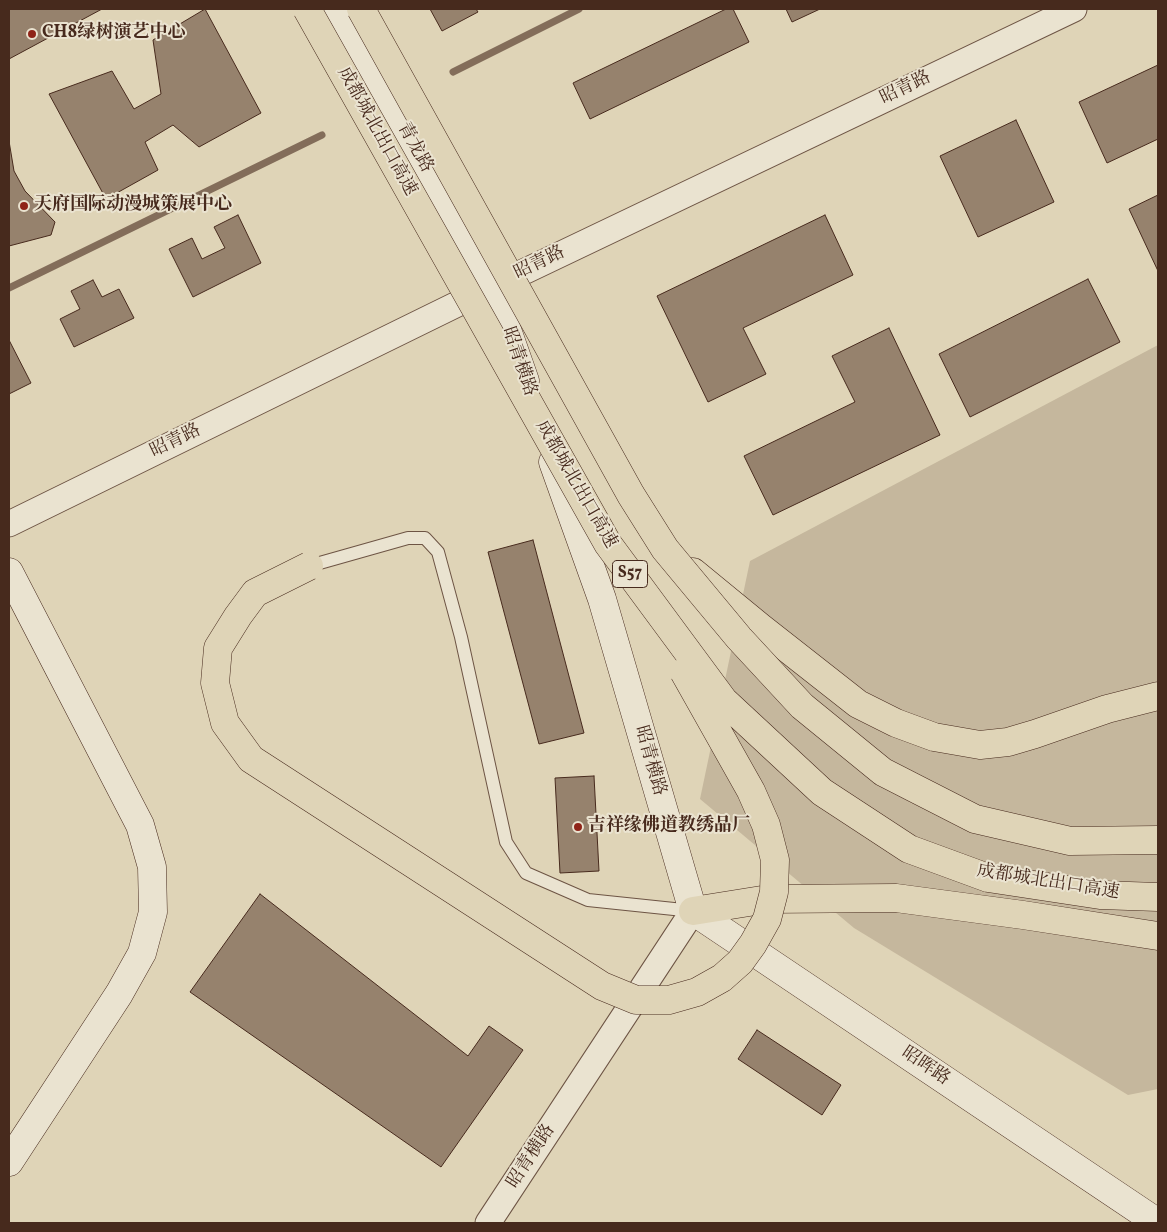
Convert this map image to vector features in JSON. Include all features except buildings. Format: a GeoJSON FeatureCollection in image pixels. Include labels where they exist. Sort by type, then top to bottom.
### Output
{"type":"FeatureCollection","features":[{"type":"Feature","properties":{"kind":"highway","name":"成都城北出口高速"},"geometry":{"type":"LineString","coordinates":[[307,9],[608,544],[724,701],[822,792],[909,849],[988,878],[1100,895],[1158,897]]}},
{"type":"Feature","properties":{"kind":"highway","name":"S57"},"geometry":{"type":"LineString","coordinates":[[361,9],[631,495],[666,549],[739,638],[802,706],[883,772],[975,819],[1070,841],[1158,840]]}},
{"type":"Feature","properties":{"kind":"highway"},"geometry":{"type":"LineString","coordinates":[[308,566],[256,593],[238,616],[218,648],[216,683],[225,723],[251,759],[602,986],[636,1000],[669,1000],[697,992],[722,978],[740,962],[767,919],[774,892],[775,860],[766,825],[751,791],[679,663],[608,544]]}},
{"type":"Feature","properties":{"kind":"highway"},"geometry":{"type":"LineString","coordinates":[[666,549],[760,627],[858,704],[896,723],[934,737],[980,745],[1008,742],[1107,709],[1158,696]]}},
{"type":"Feature","properties":{"kind":"highway"},"geometry":{"type":"LineString","coordinates":[[693,911],[768,900],[896,898],[1024,915],[1158,936]]}},
{"type":"Feature","properties":{"kind":"street","name":"青龙路"},"geometry":{"type":"LineString","coordinates":[[336,9],[492,287]]}},
{"type":"Feature","properties":{"kind":"street","name":"昭青路"},"geometry":{"type":"LineString","coordinates":[[9,524],[492,287],[1074,9]]}},
{"type":"Feature","properties":{"kind":"street","name":"昭青横路"},"geometry":{"type":"LineString","coordinates":[[488,1223],[693,911],[602,599],[492,287]]}},
{"type":"Feature","properties":{"kind":"street"},"geometry":{"type":"LineString","coordinates":[[9,572],[140,825],[152,867],[153,912],[142,952],[119,994],[9,1162]]}},
{"type":"Feature","properties":{"kind":"street","name":"昭晖路"},"geometry":{"type":"LineString","coordinates":[[693,911],[1158,1223]]}},
{"type":"Feature","properties":{"kind":"lane"},"geometry":{"type":"LineString","coordinates":[[308,566],[408,538],[425,538],[438,552],[461,637],[506,842],[526,873],[588,900],[693,911]]}},
{"type":"Feature","properties":{"kind":"shaded area"},"geometry":{"type":"Polygon","coordinates":[[[1158,345],[1158,1089],[1128,1095],[854,928],[700,799],[750,561],[1158,345]]]}},
{"type":"Feature","properties":{"kind":"waterway"},"geometry":{"type":"LineString","coordinates":[[453,72],[579,9]]}},
{"type":"Feature","properties":{"kind":"waterway"},"geometry":{"type":"LineString","coordinates":[[9,288],[322,135]]}},
{"type":"Feature","properties":{"kind":"place","name":"CH8绿树演艺中心"},"geometry":{"type":"Point","coordinates":[32,34]}},
{"type":"Feature","properties":{"kind":"place","name":"天府国际动漫城策展中心"},"geometry":{"type":"Point","coordinates":[24,206]}},
{"type":"Feature","properties":{"kind":"place","name":"吉祥缘佛道教绣品厂"},"geometry":{"type":"Point","coordinates":[578,827]}}]}
